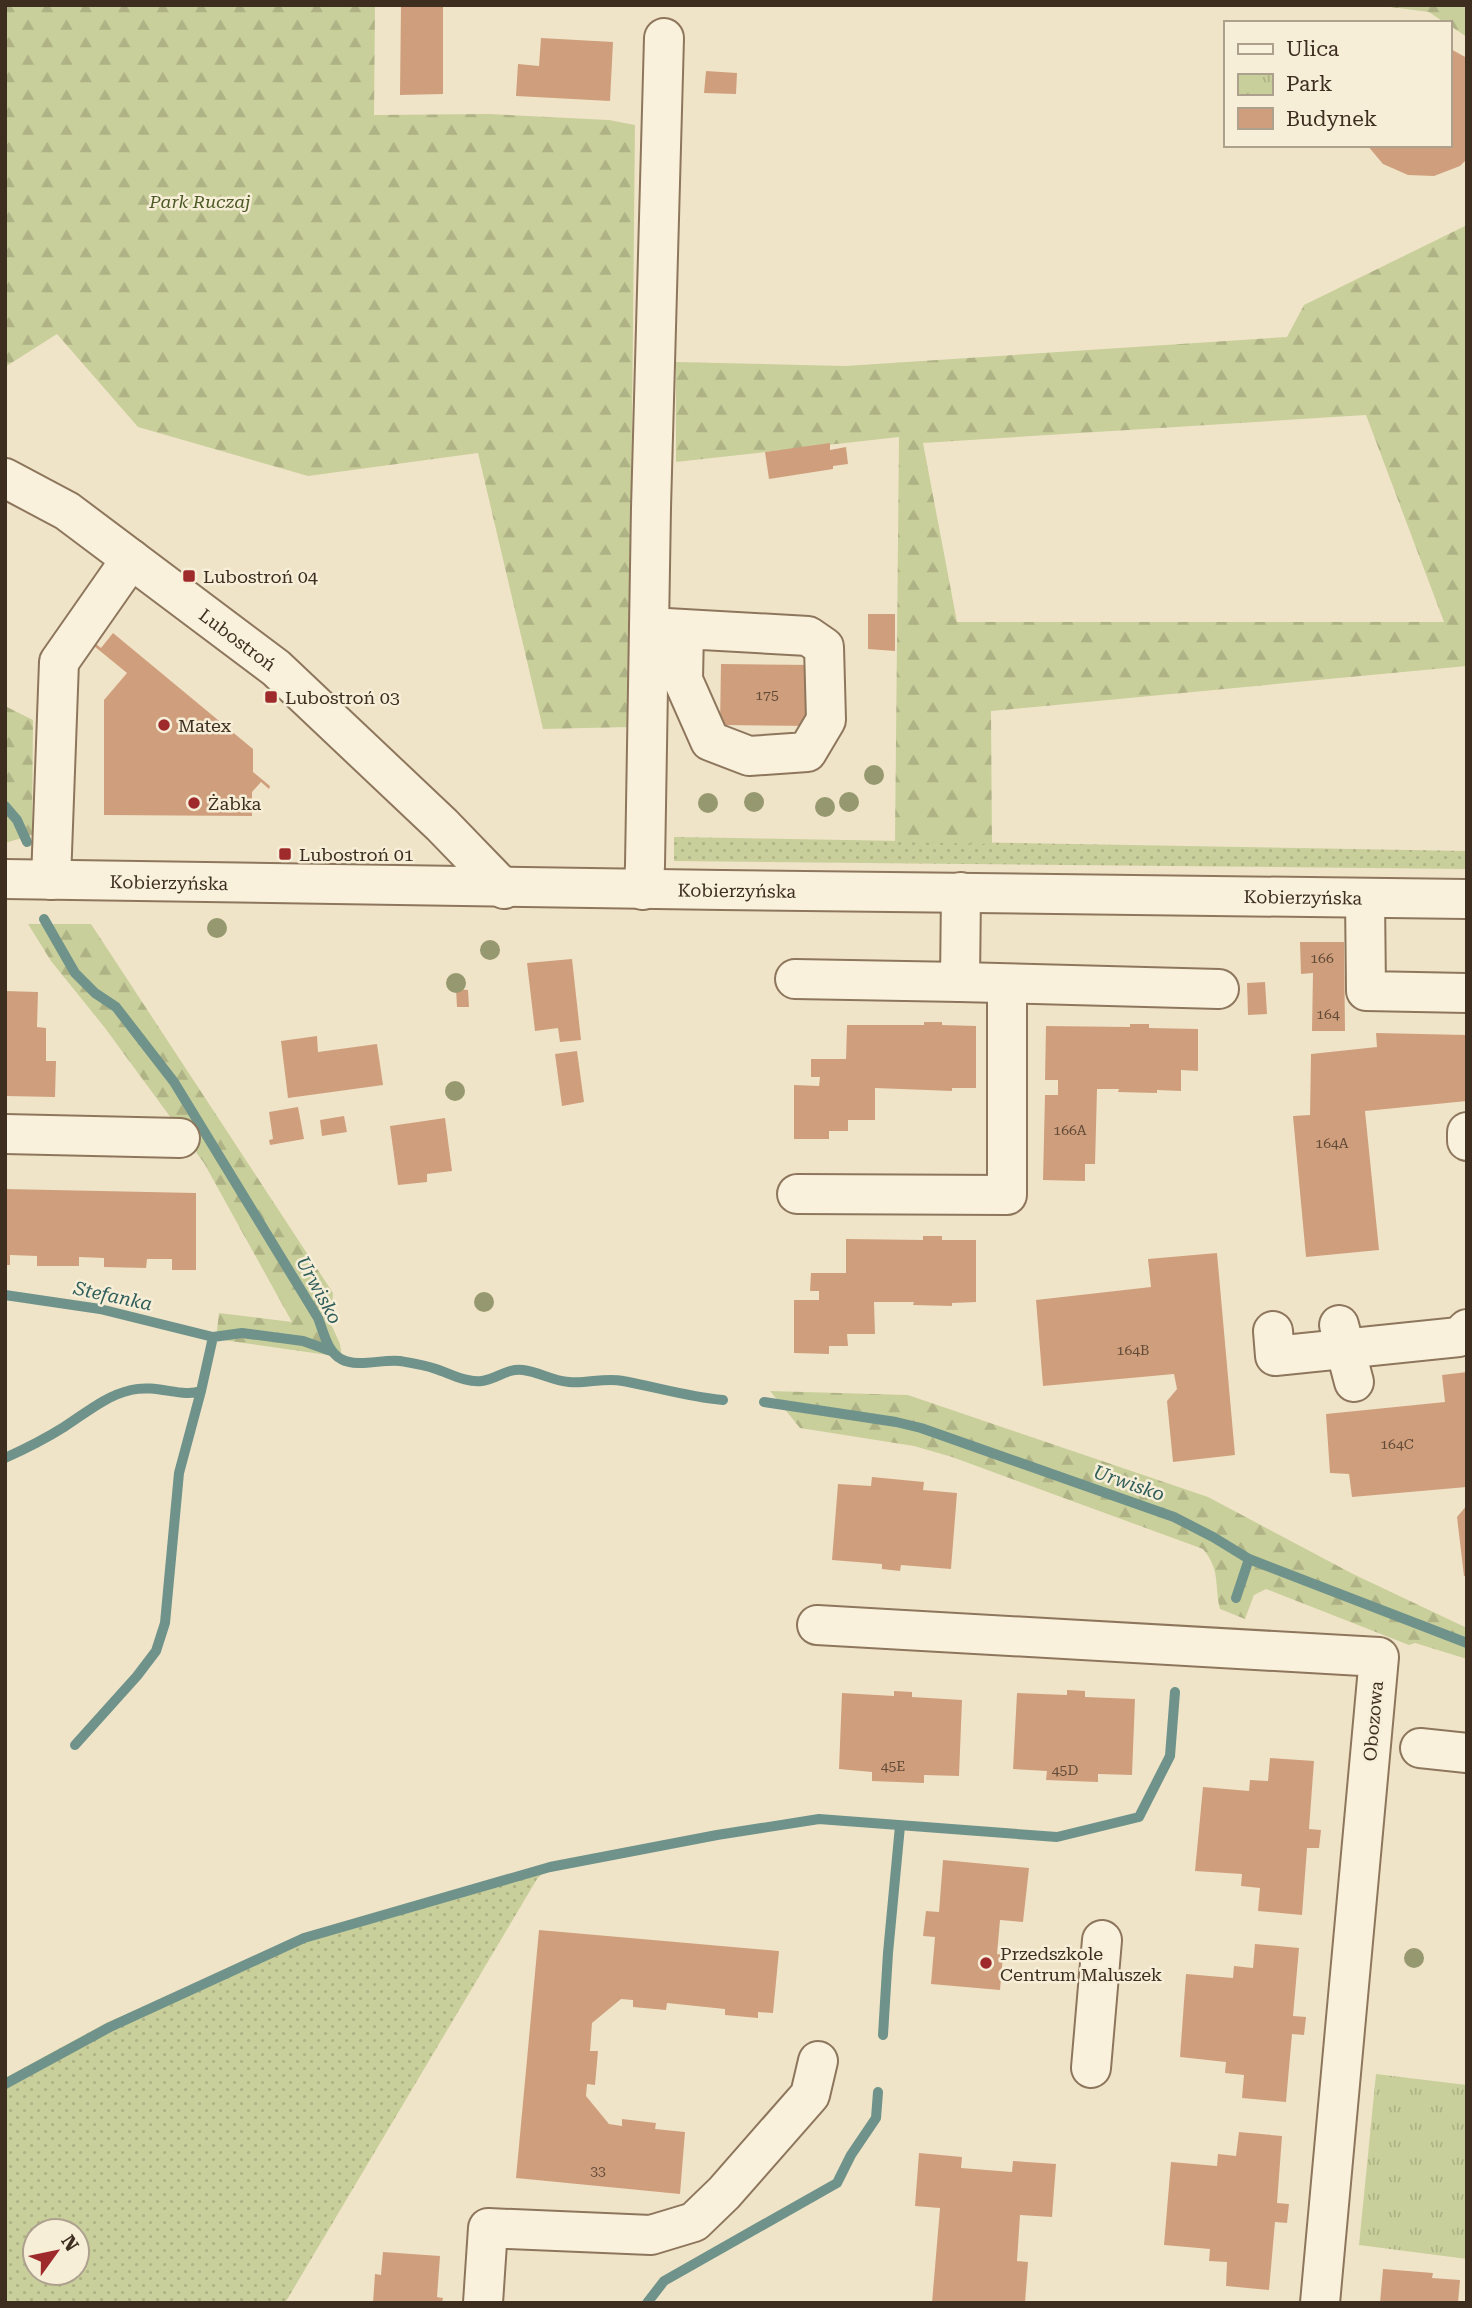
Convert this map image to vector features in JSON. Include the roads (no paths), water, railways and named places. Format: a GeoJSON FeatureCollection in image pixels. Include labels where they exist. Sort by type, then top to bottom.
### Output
{"type":"FeatureCollection","features":[{"type":"Feature","properties":{"kind":"street"},"geometry":{"type":"LineString","coordinates":[[643,890],[666,628],[664,38]]}},
{"type":"Feature","properties":{"kind":"street","name":"Lubostroń"},"geometry":{"type":"LineString","coordinates":[[5,478],[67,511],[276,668],[442,825],[504,889]]}},
{"type":"Feature","properties":{"kind":"street"},"geometry":{"type":"LineString","coordinates":[[51,880],[59,662],[131,559]]}},
{"type":"Feature","properties":{"kind":"street","name":"Kobierzyńska"},"geometry":{"type":"LineString","coordinates":[[5,880],[504,889],[961,892],[1467,900]]}},
{"type":"Feature","properties":{"kind":"street"},"geometry":{"type":"LineString","coordinates":[[960,982],[961,892]]}},
{"type":"Feature","properties":{"kind":"street"},"geometry":{"type":"LineString","coordinates":[[1365,898],[1366,991],[1467,993]]}},
{"type":"Feature","properties":{"kind":"street"},"geometry":{"type":"LineString","coordinates":[[795,979],[1219,989]]}},
{"type":"Feature","properties":{"kind":"street"},"geometry":{"type":"LineString","coordinates":[[797,1194],[1007,1195],[1007,985]]}},
{"type":"Feature","properties":{"kind":"street"},"geometry":{"type":"LineString","coordinates":[[1467,1132],[1467,1141]]}},
{"type":"Feature","properties":{"kind":"street"},"geometry":{"type":"LineString","coordinates":[[5,1134],[180,1138]]}},
{"type":"Feature","properties":{"kind":"street"},"geometry":{"type":"LineString","coordinates":[[1273,1331],[1275,1356],[1347,1352],[1459,1336],[1467,1329]]}},
{"type":"Feature","properties":{"kind":"street","name":"Obozowa"},"geometry":{"type":"LineString","coordinates":[[817,1625],[1379,1657],[1320,2303]]}},
{"type":"Feature","properties":{"kind":"street"},"geometry":{"type":"LineString","coordinates":[[1420,1748],[1467,1753]]}},
{"type":"Feature","properties":{"kind":"street"},"geometry":{"type":"LineString","coordinates":[[1091,2068],[1102,1940]]}},
{"type":"Feature","properties":{"kind":"street"},"geometry":{"type":"LineString","coordinates":[[483,2303],[488,2228],[652,2235],[694,2222],[724,2193],[810,2095],[818,2061]]}},
{"type":"Feature","properties":{"kind":"waterway","name":"Urwisko"},"geometry":{"type":"LineString","coordinates":[[5,806],[17,820],[27,842]]}},
{"type":"Feature","properties":{"kind":"waterway","name":"Urwisko"},"geometry":{"type":"LineString","coordinates":[[44,919],[75,973],[95,993],[116,1007],[174,1082],[318,1318],[336,1356],[355,1363],[400,1361],[476,1381],[517,1370],[569,1382],[616,1380],[723,1400]]}},
{"type":"Feature","properties":{"kind":"waterway","name":"Stefanka"},"geometry":{"type":"LineString","coordinates":[[5,1295],[100,1309],[213,1337],[242,1333],[303,1341],[331,1351]]}},
{"type":"Feature","properties":{"kind":"waterway"},"geometry":{"type":"LineString","coordinates":[[5,1458],[50,1436],[113,1396],[141,1389],[186,1393],[201,1391],[213,1337]]}},
{"type":"Feature","properties":{"kind":"waterway"},"geometry":{"type":"LineString","coordinates":[[75,1745],[156,1651],[165,1623],[179,1473],[201,1391]]}},
{"type":"Feature","properties":{"kind":"waterway","name":"Urwisko"},"geometry":{"type":"LineString","coordinates":[[764,1402],[921,1428],[1174,1517],[1249,1559],[1467,1643]]}},
{"type":"Feature","properties":{"kind":"waterway"},"geometry":{"type":"LineString","coordinates":[[1236,1598],[1249,1559]]}},
{"type":"Feature","properties":{"kind":"waterway"},"geometry":{"type":"LineString","coordinates":[[5,2084],[110,2027],[304,1938],[550,1867],[717,1835],[819,1819],[1057,1837],[1139,1817],[1170,1756],[1175,1692]]}},
{"type":"Feature","properties":{"kind":"waterway"},"geometry":{"type":"LineString","coordinates":[[883,2035],[900,1826]]}},
{"type":"Feature","properties":{"kind":"waterway"},"geometry":{"type":"LineString","coordinates":[[647,2303],[664,2281],[837,2183],[851,2155],[876,2118],[878,2092]]}},
{"type":"Feature","properties":{"kind":"place","name":"Lubostroń 04"},"geometry":{"type":"Point","coordinates":[189,576]}},
{"type":"Feature","properties":{"kind":"place","name":"Lubostroń 03"},"geometry":{"type":"Point","coordinates":[271,697]}},
{"type":"Feature","properties":{"kind":"place","name":"Matex"},"geometry":{"type":"Point","coordinates":[164,725]}},
{"type":"Feature","properties":{"kind":"place","name":"Żabka"},"geometry":{"type":"Point","coordinates":[194,803]}},
{"type":"Feature","properties":{"kind":"place","name":"Lubostroń 01"},"geometry":{"type":"Point","coordinates":[285,854]}},
{"type":"Feature","properties":{"kind":"place","name":"Przedszkole Centrum Maluszek"},"geometry":{"type":"Point","coordinates":[986,1963]}},
{"type":"Feature","properties":{"kind":"park label","name":"Park Ruczaj"},"geometry":{"type":"Point","coordinates":[200,201]}}]}
